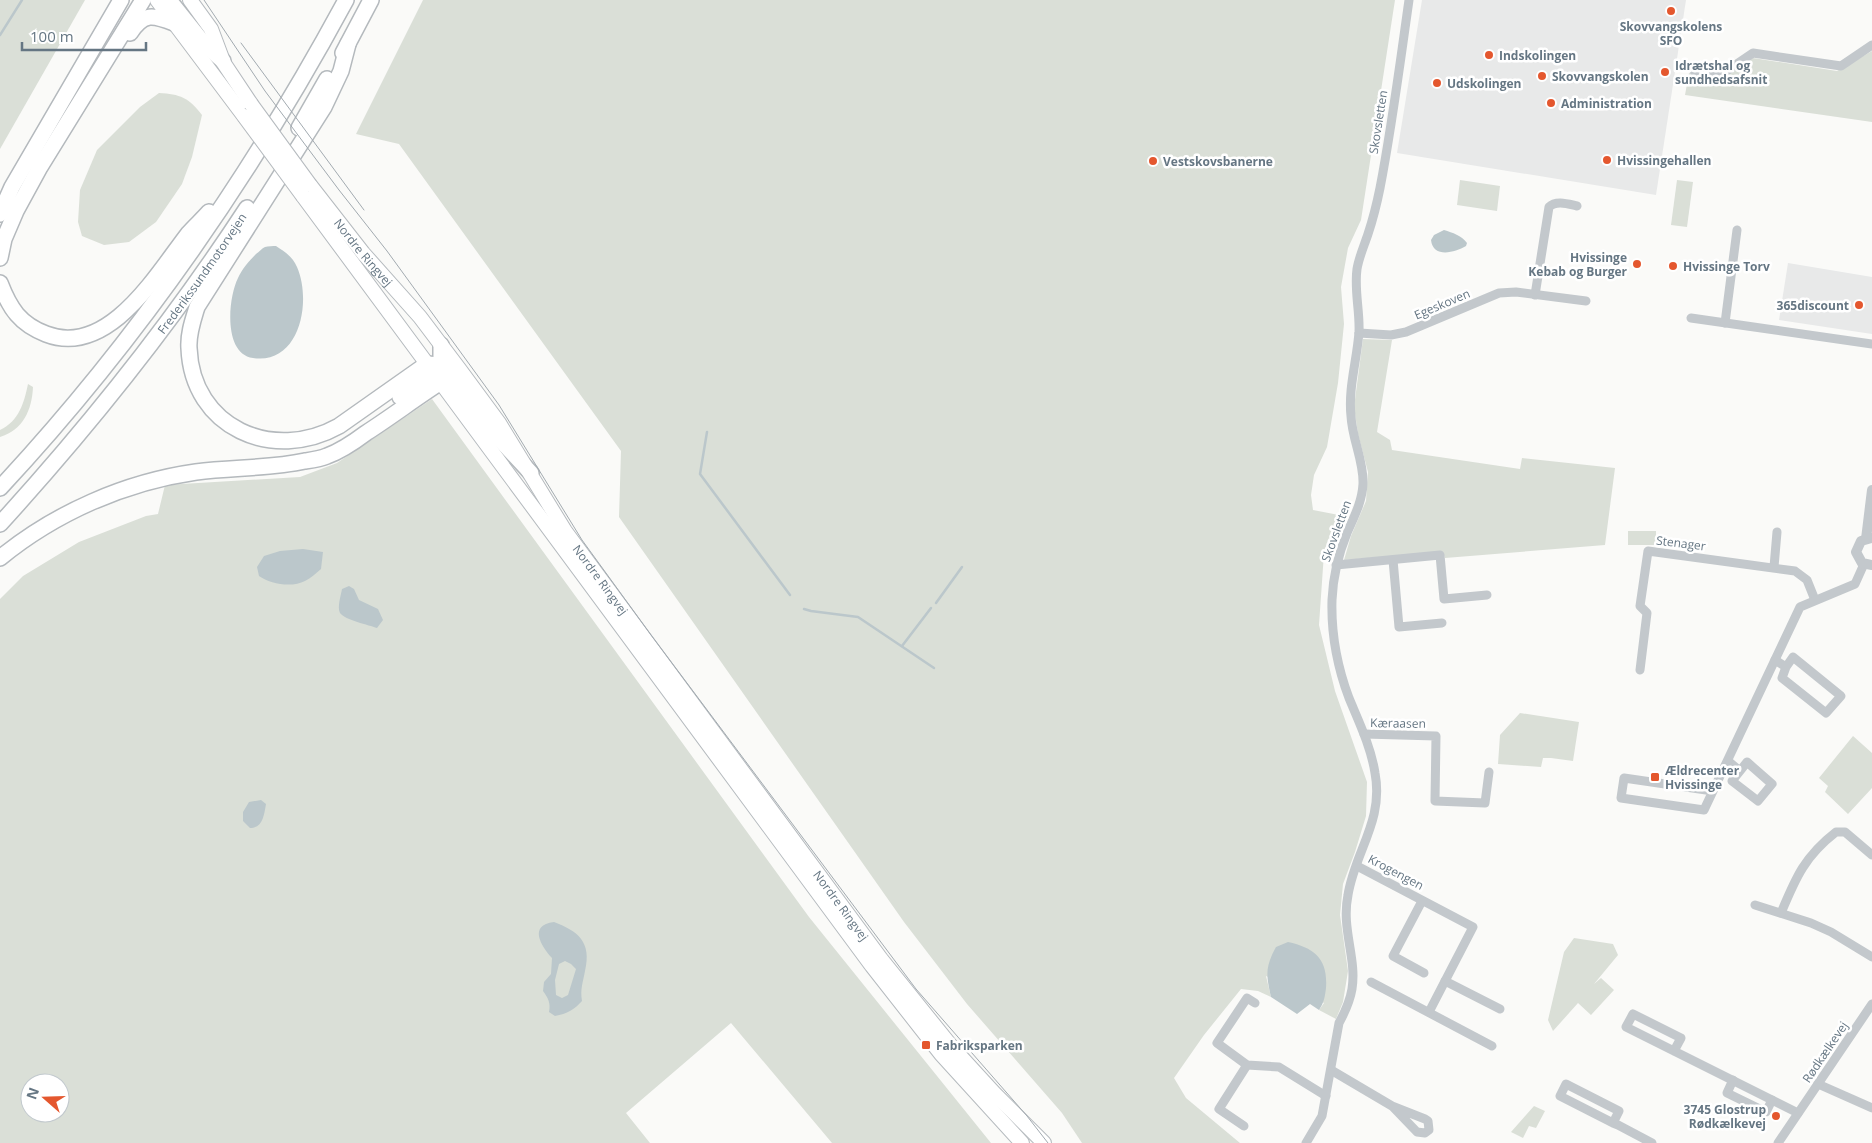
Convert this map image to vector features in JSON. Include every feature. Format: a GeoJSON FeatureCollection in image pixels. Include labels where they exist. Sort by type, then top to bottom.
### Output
{"type":"FeatureCollection","features":[{"type":"Feature","properties":{"kind":"highway"},"geometry":{"type":"LineString","coordinates":[[71,116],[82,87],[134,0]]}},
{"type":"Feature","properties":{"kind":"highway"},"geometry":{"type":"LineString","coordinates":[[0,258],[4,239],[16,211],[142,0]]}},
{"type":"Feature","properties":{"kind":"highway"},"geometry":{"type":"LineString","coordinates":[[169,0],[205,45],[223,61]]}},
{"type":"Feature","properties":{"kind":"highway","name":"Frederikssundmotorvejen"},"geometry":{"type":"LineString","coordinates":[[0,488],[94,380],[156,299],[237,184],[283,110],[346,0]]}},
{"type":"Feature","properties":{"kind":"highway","name":"Frederikssundmotorvejen"},"geometry":{"type":"LineString","coordinates":[[0,524],[107,400],[175,311],[232,230],[288,145],[348,44],[371,0]]}},
{"type":"Feature","properties":{"kind":"highway"},"geometry":{"type":"LineString","coordinates":[[0,214],[16,180],[117,4]]}},
{"type":"Feature","properties":{"kind":"highway"},"geometry":{"type":"LineString","coordinates":[[71,116],[91,94],[137,22],[155,16],[174,23]]}},
{"type":"Feature","properties":{"kind":"highway"},"geometry":{"type":"LineString","coordinates":[[348,44],[341,71],[324,107],[197,307],[190,328],[189,348],[193,373],[202,394],[212,409],[225,421],[240,431],[257,438],[293,441],[312,438],[339,426],[436,371]]}},
{"type":"Feature","properties":{"kind":"highway"},"geometry":{"type":"LineString","coordinates":[[0,283],[7,301],[18,318],[36,330],[53,337],[71,338],[88,335],[117,319],[134,303],[190,232],[237,184]]}},
{"type":"Feature","properties":{"kind":"highway"},"geometry":{"type":"LineString","coordinates":[[0,558],[51,522],[94,501],[128,488],[196,472],[261,468],[296,463],[348,435],[436,371],[441,344]]}},
{"type":"Feature","properties":{"kind":"highway"},"geometry":{"type":"LineString","coordinates":[[436,371],[530,473]]}},
{"type":"Feature","properties":{"kind":"main road","name":"Nordre Ringvej"},"geometry":{"type":"LineString","coordinates":[[157,0],[174,23],[248,110],[436,371],[872,966],[941,1054],[1022,1143]]}},
{"type":"Feature","properties":{"kind":"main road","name":"Nordre Ringvej"},"geometry":{"type":"LineString","coordinates":[[178,0],[223,61],[248,110]]}},
{"type":"Feature","properties":{"kind":"main road"},"geometry":{"type":"LineString","coordinates":[[190,0],[211,29],[223,61]]}},
{"type":"Feature","properties":{"kind":"main road","name":"Nordre Ringvej"},"geometry":{"type":"LineString","coordinates":[[307,191],[420,317],[441,344],[499,423],[565,532],[881,959],[951,1046],[1044,1143]]}},
{"type":"Feature","properties":{"kind":"street","name":"Skovsletten"},"geometry":{"type":"LineString","coordinates":[[1306,1143],[1322,1116],[1339,1023],[1350,1000],[1353,976],[1346,927],[1346,912],[1350,883],[1373,823],[1377,789],[1372,758],[1342,679],[1334,645],[1332,600],[1336,565],[1347,533],[1359,507],[1363,483],[1362,469],[1350,416],[1350,397],[1359,333],[1357,268],[1379,190],[1409,0]]}},
{"type":"Feature","properties":{"kind":"street"},"geometry":{"type":"LineString","coordinates":[[1694,70],[1722,74],[1752,53],[1841,66],[1872,45]]}},
{"type":"Feature","properties":{"kind":"street"},"geometry":{"type":"LineString","coordinates":[[1535,294],[1549,207],[1554,203],[1578,206]]}},
{"type":"Feature","properties":{"kind":"street"},"geometry":{"type":"LineString","coordinates":[[1724,323],[1737,230]]}},
{"type":"Feature","properties":{"kind":"street","name":"Egeskoven"},"geometry":{"type":"LineString","coordinates":[[1359,333],[1391,335],[1406,332],[1499,293],[1516,292],[1586,301]]}},
{"type":"Feature","properties":{"kind":"street"},"geometry":{"type":"LineString","coordinates":[[1691,318],[1872,344]]}},
{"type":"Feature","properties":{"kind":"street"},"geometry":{"type":"LineString","coordinates":[[1713,791],[1624,778],[1620,798],[1704,810],[1728,761],[1800,607],[1855,584],[1868,565],[1860,561],[1856,552],[1859,544],[1869,538],[1872,490]]}},
{"type":"Feature","properties":{"kind":"street"},"geometry":{"type":"LineString","coordinates":[[1774,567],[1777,532]]}},
{"type":"Feature","properties":{"kind":"street","name":"Stenager"},"geometry":{"type":"LineString","coordinates":[[1640,670],[1647,613],[1640,606],[1648,551],[1795,571],[1807,580],[1816,600]]}},
{"type":"Feature","properties":{"kind":"street"},"geometry":{"type":"LineString","coordinates":[[1336,565],[1440,555],[1444,599],[1487,595]]}},
{"type":"Feature","properties":{"kind":"street"},"geometry":{"type":"LineString","coordinates":[[1393,560],[1399,627],[1442,623]]}},
{"type":"Feature","properties":{"kind":"street"},"geometry":{"type":"LineString","coordinates":[[1793,658],[1841,696],[1826,713],[1782,678],[1786,667],[1793,658]]}},
{"type":"Feature","properties":{"kind":"street"},"geometry":{"type":"LineString","coordinates":[[1775,660],[1786,667]]}},
{"type":"Feature","properties":{"kind":"street","name":"Kæraasen"},"geometry":{"type":"LineString","coordinates":[[1364,734],[1436,736],[1435,801],[1485,803],[1489,772]]}},
{"type":"Feature","properties":{"kind":"street"},"geometry":{"type":"LineString","coordinates":[[1728,761],[1740,771]]}},
{"type":"Feature","properties":{"kind":"street"},"geometry":{"type":"LineString","coordinates":[[1747,762],[1772,784],[1758,801],[1732,781],[1740,771],[1747,762]]}},
{"type":"Feature","properties":{"kind":"street"},"geometry":{"type":"LineString","coordinates":[[1781,913],[1793,884],[1808,857],[1836,832],[1845,832],[1872,855]]}},
{"type":"Feature","properties":{"kind":"street","name":"Krogengen"},"geometry":{"type":"LineString","coordinates":[[1357,866],[1473,927],[1428,1012]]}},
{"type":"Feature","properties":{"kind":"street","name":"Krogengen"},"geometry":{"type":"LineString","coordinates":[[1422,900],[1393,956],[1424,973]]}},
{"type":"Feature","properties":{"kind":"street"},"geometry":{"type":"LineString","coordinates":[[1755,906],[1811,923],[1831,932],[1872,957]]}},
{"type":"Feature","properties":{"kind":"street"},"geometry":{"type":"LineString","coordinates":[[1445,981],[1500,1010]]}},
{"type":"Feature","properties":{"kind":"street"},"geometry":{"type":"LineString","coordinates":[[1371,982],[1492,1046]]}},
{"type":"Feature","properties":{"kind":"street"},"geometry":{"type":"LineString","coordinates":[[1255,1003],[1247,998],[1217,1043],[1247,1065],[1278,1067],[1326,1096]]}},
{"type":"Feature","properties":{"kind":"street","name":"Rødkælkevej"},"geometry":{"type":"LineString","coordinates":[[1778,1143],[1872,1004]]}},
{"type":"Feature","properties":{"kind":"street"},"geometry":{"type":"LineString","coordinates":[[1674,1051],[1680,1038],[1633,1014],[1626,1027],[1674,1051],[1733,1080],[1798,1113]]}},
{"type":"Feature","properties":{"kind":"street"},"geometry":{"type":"LineString","coordinates":[[1244,1126],[1218,1110],[1247,1065]]}},
{"type":"Feature","properties":{"kind":"street"},"geometry":{"type":"LineString","coordinates":[[1331,1070],[1392,1106]]}},
{"type":"Feature","properties":{"kind":"street"},"geometry":{"type":"LineString","coordinates":[[1733,1080],[1727,1093],[1766,1112],[1772,1100]]}},
{"type":"Feature","properties":{"kind":"street"},"geometry":{"type":"LineString","coordinates":[[1613,1123],[1618,1111],[1566,1084],[1560,1096],[1652,1143]]}},
{"type":"Feature","properties":{"kind":"street"},"geometry":{"type":"LineString","coordinates":[[1818,1084],[1872,1108]]}},
{"type":"Feature","properties":{"kind":"shaded area"},"geometry":{"type":"Polygon","coordinates":[[[0,0],[85,0],[0,149],[0,0]]]}},
{"type":"Feature","properties":{"kind":"shaded area"},"geometry":{"type":"Polygon","coordinates":[[[423,0],[1395,0],[1361,220],[1348,248],[1341,287],[1344,324],[1338,383],[1327,447],[1314,475],[1311,495],[1313,510],[1344,516],[1324,553],[1319,625],[1335,691],[1367,782],[1366,816],[1343,884],[1340,915],[1348,971],[1343,1002],[1336,1019],[1319,1010],[1324,1003],[1266,976],[1271,997],[1258,991],[1241,989],[1204,1035],[1174,1078],[1186,1098],[1240,1143],[1082,1143],[1062,1113],[967,1004],[904,922],[619,517],[621,451],[399,144],[356,134],[423,0]]]}},
{"type":"Feature","properties":{"kind":"shaded area","name":"Skovvangskolen"},"geometry":{"type":"Polygon","coordinates":[[[1422,0],[1686,0],[1656,195],[1397,153],[1422,0]]]}},
{"type":"Feature","properties":{"kind":"shaded area"},"geometry":{"type":"Polygon","coordinates":[[[1872,51],[1872,122],[1685,95],[1689,73],[1719,79],[1753,58],[1837,71],[1872,51]]]}},
{"type":"Feature","properties":{"kind":"shaded area"},"geometry":{"type":"Polygon","coordinates":[[[159,93],[173,94],[183,98],[202,115],[192,157],[182,184],[156,222],[129,242],[104,245],[82,236],[78,222],[80,190],[97,150],[140,107],[159,93]]]}},
{"type":"Feature","properties":{"kind":"shaded area"},"geometry":{"type":"Polygon","coordinates":[[[1460,180],[1500,186],[1497,211],[1457,205],[1460,180]]]}},
{"type":"Feature","properties":{"kind":"shaded area"},"geometry":{"type":"Polygon","coordinates":[[[1677,180],[1693,182],[1687,227],[1671,225],[1677,180]]]}},
{"type":"Feature","properties":{"kind":"shaded area"},"geometry":{"type":"Polygon","coordinates":[[[1444,230],[1462,238],[1467,243],[1466,246],[1450,252],[1436,250],[1431,240],[1434,235],[1444,230]]]}},
{"type":"Feature","properties":{"kind":"shaded area"},"geometry":{"type":"Polygon","coordinates":[[[276,246],[291,258],[297,267],[303,297],[302,313],[292,341],[282,352],[269,357],[253,358],[243,354],[232,336],[230,311],[232,298],[238,278],[248,262],[264,248],[276,246]]]}},
{"type":"Feature","properties":{"kind":"shaded area"},"geometry":{"type":"Polygon","coordinates":[[[1788,263],[1872,277],[1872,334],[1779,320],[1788,263]]]}},
{"type":"Feature","properties":{"kind":"shaded area"},"geometry":{"type":"Polygon","coordinates":[[[1363,339],[1392,340],[1377,432],[1390,440],[1392,450],[1520,469],[1522,458],[1615,468],[1605,545],[1445,558],[1443,552],[1344,560],[1351,536],[1366,501],[1368,472],[1358,434],[1354,407],[1363,339]]]}},
{"type":"Feature","properties":{"kind":"shaded area"},"geometry":{"type":"Polygon","coordinates":[[[28,384],[33,387],[31,404],[25,418],[15,429],[0,437],[0,430],[12,422],[20,411],[28,384]]]}},
{"type":"Feature","properties":{"kind":"shaded area"},"geometry":{"type":"Polygon","coordinates":[[[432,399],[809,917],[991,1143],[832,1143],[731,1023],[626,1113],[650,1143],[0,1143],[0,599],[23,576],[79,542],[146,516],[158,514],[165,485],[300,477],[337,463],[432,399]]]}},
{"type":"Feature","properties":{"kind":"shaded area"},"geometry":{"type":"Polygon","coordinates":[[[1628,531],[1656,531],[1656,545],[1628,545],[1628,531]]]}},
{"type":"Feature","properties":{"kind":"shaded area"},"geometry":{"type":"Polygon","coordinates":[[[303,549],[323,552],[321,569],[307,580],[288,585],[269,581],[259,576],[257,567],[264,556],[280,551],[303,549]]]}},
{"type":"Feature","properties":{"kind":"shaded area"},"geometry":{"type":"Polygon","coordinates":[[[349,586],[354,589],[359,600],[378,609],[383,620],[377,628],[352,620],[340,613],[339,604],[342,589],[349,586]]]}},
{"type":"Feature","properties":{"kind":"shaded area"},"geometry":{"type":"Polygon","coordinates":[[[1520,713],[1579,722],[1573,761],[1543,758],[1541,767],[1498,764],[1500,735],[1520,713]]]}},
{"type":"Feature","properties":{"kind":"shaded area"},"geometry":{"type":"Polygon","coordinates":[[[1853,736],[1872,753],[1872,788],[1848,814],[1825,792],[1828,786],[1819,778],[1853,736]]]}},
{"type":"Feature","properties":{"kind":"shaded area"},"geometry":{"type":"Polygon","coordinates":[[[261,800],[266,804],[262,820],[258,826],[250,828],[243,821],[243,812],[249,802],[261,800]]]}},
{"type":"Feature","properties":{"kind":"shaded area"},"geometry":{"type":"Polygon","coordinates":[[[554,922],[570,929],[576,934],[585,945],[587,961],[582,1001],[570,1011],[555,1016],[549,1012],[549,1001],[543,991],[544,982],[551,974],[552,958],[544,948],[539,937],[541,927],[554,922]],[[565,961],[559,964],[555,980],[556,995],[562,998],[568,995],[576,969],[565,961]]]}},
{"type":"Feature","properties":{"kind":"shaded area"},"geometry":{"type":"Polygon","coordinates":[[[1574,938],[1613,944],[1618,955],[1594,984],[1601,978],[1614,990],[1591,1015],[1578,1003],[1553,1031],[1548,1020],[1564,952],[1574,938]]]}},
{"type":"Feature","properties":{"kind":"shaded area"},"geometry":{"type":"Polygon","coordinates":[[[1288,942],[1306,948],[1318,956],[1322,962],[1325,969],[1326,988],[1325,997],[1319,1010],[1310,1004],[1297,1014],[1271,997],[1267,977],[1268,966],[1276,947],[1288,942]]]}},
{"type":"Feature","properties":{"kind":"shaded area"},"geometry":{"type":"Polygon","coordinates":[[[1534,1106],[1545,1111],[1536,1128],[1529,1126],[1523,1138],[1511,1132],[1534,1106]]]}},
{"type":"Feature","properties":{"kind":"waterway"},"geometry":{"type":"LineString","coordinates":[[0,35],[22,0]]}},
{"type":"Feature","properties":{"kind":"waterway"},"geometry":{"type":"LineString","coordinates":[[707,432],[700,474],[790,595]]}},
{"type":"Feature","properties":{"kind":"waterway"},"geometry":{"type":"LineString","coordinates":[[936,603],[962,567]]}},
{"type":"Feature","properties":{"kind":"waterway"},"geometry":{"type":"LineString","coordinates":[[902,646],[931,608]]}},
{"type":"Feature","properties":{"kind":"waterway"},"geometry":{"type":"LineString","coordinates":[[804,609],[858,617],[934,668]]}},
{"type":"Feature","properties":{"kind":"tram line"},"geometry":{"type":"LineString","coordinates":[[204,0],[265,91],[387,251],[499,405],[582,540],[651,635],[916,989],[1027,1116],[1048,1143]]}},
{"type":"Feature","properties":{"kind":"tram line"},"geometry":{"type":"LineString","coordinates":[[241,43],[364,210]]}},
{"type":"Feature","properties":{"kind":"place","name":"Skovvangskolens SFO"},"geometry":{"type":"Point","coordinates":[1671,11]}},
{"type":"Feature","properties":{"kind":"place","name":"Indskolingen"},"geometry":{"type":"Point","coordinates":[1489,55]}},
{"type":"Feature","properties":{"kind":"place","name":"Idrætshal og sundhedsafsnit"},"geometry":{"type":"Point","coordinates":[1665,72]}},
{"type":"Feature","properties":{"kind":"place","name":"Skovvangskolen"},"geometry":{"type":"Point","coordinates":[1542,76]}},
{"type":"Feature","properties":{"kind":"place","name":"Udskolingen"},"geometry":{"type":"Point","coordinates":[1437,83]}},
{"type":"Feature","properties":{"kind":"place","name":"Administration"},"geometry":{"type":"Point","coordinates":[1551,103]}},
{"type":"Feature","properties":{"kind":"place","name":"Hvissingehallen"},"geometry":{"type":"Point","coordinates":[1607,160]}},
{"type":"Feature","properties":{"kind":"place","name":"Vestskovsbanerne"},"geometry":{"type":"Point","coordinates":[1153,161]}},
{"type":"Feature","properties":{"kind":"place","name":"Hvissinge Kebab og Burger"},"geometry":{"type":"Point","coordinates":[1637,264]}},
{"type":"Feature","properties":{"kind":"place","name":"Hvissinge Torv"},"geometry":{"type":"Point","coordinates":[1673,266]}},
{"type":"Feature","properties":{"kind":"place","name":"365discount"},"geometry":{"type":"Point","coordinates":[1859,305]}},
{"type":"Feature","properties":{"kind":"place","name":"Ældrecenter Hvissinge"},"geometry":{"type":"Point","coordinates":[1655,777]}},
{"type":"Feature","properties":{"kind":"place","name":"Fabriksparken"},"geometry":{"type":"Point","coordinates":[926,1045]}},
{"type":"Feature","properties":{"kind":"place","name":"3745 Glostrup Rødkælkevej"},"geometry":{"type":"Point","coordinates":[1776,1116]}}]}
